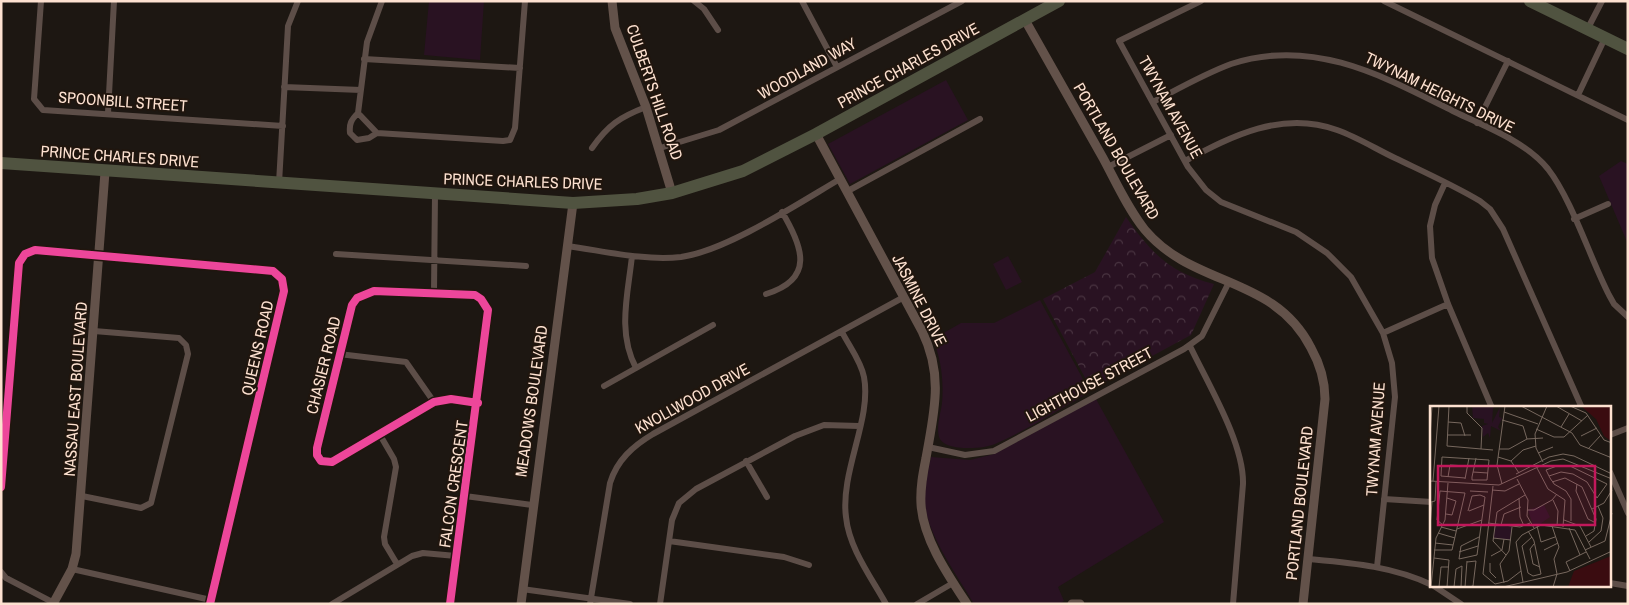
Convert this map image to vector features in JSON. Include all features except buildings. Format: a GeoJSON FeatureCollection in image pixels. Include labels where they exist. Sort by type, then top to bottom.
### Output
{"type":"FeatureCollection","features":[{"type":"Feature","properties":{"kind":"highway","name":"PRINCE CHARLES DRIVE"},"geometry":{"type":"LineString","coordinates":[[1,163],[105,172],[572,203],[637,199],[672,193],[743,171],[816,134],[1059,1]]}},
{"type":"Feature","properties":{"kind":"highway"},"geometry":{"type":"LineString","coordinates":[[1530,1],[1628,49]]}},
{"type":"Feature","properties":{"kind":"street","name":"SPOONBILL STREET"},"geometry":{"type":"LineString","coordinates":[[41,1],[34,98],[43,110],[283,126]]}},
{"type":"Feature","properties":{"kind":"street"},"geometry":{"type":"LineString","coordinates":[[108,113],[114,1]]}},
{"type":"Feature","properties":{"kind":"street"},"geometry":{"type":"LineString","coordinates":[[279,183],[288,26],[298,1]]}},
{"type":"Feature","properties":{"kind":"street"},"geometry":{"type":"LineString","coordinates":[[382,1],[367,42],[358,113],[350,122],[350,134],[352,137],[364,140],[377,133],[510,140],[515,128],[525,1]]}},
{"type":"Feature","properties":{"kind":"street","name":"CULBERTS HILL ROAD"},"geometry":{"type":"LineString","coordinates":[[612,1],[615,28],[646,107],[660,148],[672,193]]}},
{"type":"Feature","properties":{"kind":"street"},"geometry":{"type":"LineString","coordinates":[[694,1],[704,9],[718,30]]}},
{"type":"Feature","properties":{"kind":"street"},"geometry":{"type":"LineString","coordinates":[[802,1],[837,67]]}},
{"type":"Feature","properties":{"kind":"street","name":"WOODLAND WAY"},"geometry":{"type":"LineString","coordinates":[[660,148],[719,130],[962,1]]}},
{"type":"Feature","properties":{"kind":"street","name":"TWYNAM AVENUE"},"geometry":{"type":"LineString","coordinates":[[1201,1],[1119,41],[1185,161],[1200,184],[1212,196],[1232,208],[1296,232],[1328,252],[1351,277],[1383,333],[1392,363],[1395,397],[1377,566]]}},
{"type":"Feature","properties":{"kind":"street"},"geometry":{"type":"LineString","coordinates":[[1384,1],[1628,120]]}},
{"type":"Feature","properties":{"kind":"street"},"geometry":{"type":"LineString","coordinates":[[1587,30],[1602,1]]}},
{"type":"Feature","properties":{"kind":"street","name":"PORTLAND BOULEVARD"},"geometry":{"type":"LineString","coordinates":[[1025,20],[1138,220],[1153,238],[1189,265],[1260,295],[1289,315],[1309,344],[1323,378],[1323,420],[1303,604]]}},
{"type":"Feature","properties":{"kind":"street"},"geometry":{"type":"LineString","coordinates":[[1578,95],[1605,38]]}},
{"type":"Feature","properties":{"kind":"street","name":"TWYNAM HEIGHTS DRIVE"},"geometry":{"type":"LineString","coordinates":[[1153,102],[1231,64],[1263,57],[1294,55],[1322,58],[1364,68],[1519,145],[1543,163],[1552,176],[1574,219],[1609,296],[1614,304],[1628,317]]}},
{"type":"Feature","properties":{"kind":"street"},"geometry":{"type":"LineString","coordinates":[[364,59],[520,68]]}},
{"type":"Feature","properties":{"kind":"street"},"geometry":{"type":"LineString","coordinates":[[1477,123],[1508,61]]}},
{"type":"Feature","properties":{"kind":"street"},"geometry":{"type":"LineString","coordinates":[[284,87],[361,90]]}},
{"type":"Feature","properties":{"kind":"street"},"geometry":{"type":"LineString","coordinates":[[592,148],[606,128],[626,114],[646,107]]}},
{"type":"Feature","properties":{"kind":"street"},"geometry":{"type":"LineString","coordinates":[[358,113],[377,133]]}},
{"type":"Feature","properties":{"kind":"street"},"geometry":{"type":"LineString","coordinates":[[846,192],[980,119]]}},
{"type":"Feature","properties":{"kind":"street"},"geometry":{"type":"LineString","coordinates":[[1185,161],[1245,131],[1272,124],[1299,123],[1336,130],[1480,201],[1497,218],[1581,406]]}},
{"type":"Feature","properties":{"kind":"street","name":"JASMINE DRIVE"},"geometry":{"type":"LineString","coordinates":[[816,134],[927,341],[936,371],[936,397],[921,484],[921,510],[929,534],[953,583],[967,604]]}},
{"type":"Feature","properties":{"kind":"street"},"geometry":{"type":"LineString","coordinates":[[1108,167],[1171,135]]}},
{"type":"Feature","properties":{"kind":"street","name":"NASSAU EAST BOULEVARD"},"geometry":{"type":"LineString","coordinates":[[54,604],[72,569],[76,554],[82,496],[105,172]]}},
{"type":"Feature","properties":{"kind":"street"},"geometry":{"type":"LineString","coordinates":[[567,246],[632,256],[674,257],[702,252],[782,212],[840,179]]}},
{"type":"Feature","properties":{"kind":"street"},"geometry":{"type":"LineString","coordinates":[[1445,183],[1432,212],[1429,239],[1432,258],[1448,304],[1491,406]]}},
{"type":"Feature","properties":{"kind":"street"},"geometry":{"type":"LineString","coordinates":[[434,292],[435,194]]}},
{"type":"Feature","properties":{"kind":"street","name":"MEADOWS BOULEVARD"},"geometry":{"type":"LineString","coordinates":[[520,604],[572,203]]}},
{"type":"Feature","properties":{"kind":"street"},"geometry":{"type":"LineString","coordinates":[[1574,219],[1608,204]]}},
{"type":"Feature","properties":{"kind":"street"},"geometry":{"type":"LineString","coordinates":[[766,294],[786,285],[794,277],[801,263],[801,250],[797,238],[782,212]]}},
{"type":"Feature","properties":{"kind":"street"},"geometry":{"type":"LineString","coordinates":[[1,487],[19,263],[25,254],[35,250],[100,255]]}},
{"type":"Feature","properties":{"kind":"street"},"geometry":{"type":"LineString","coordinates":[[336,254],[526,266]]}},
{"type":"Feature","properties":{"kind":"street","name":"QUEENS ROAD"},"geometry":{"type":"LineString","coordinates":[[100,255],[273,271],[282,279],[284,285],[211,602]]}},
{"type":"Feature","properties":{"kind":"street"},"geometry":{"type":"LineString","coordinates":[[632,256],[624,328],[629,353],[636,368]]}},
{"type":"Feature","properties":{"kind":"street","name":"LIGHTHOUSE STREET"},"geometry":{"type":"LineString","coordinates":[[928,447],[965,455],[994,450],[1190,346],[1202,336],[1229,282]]}},
{"type":"Feature","properties":{"kind":"street","name":"CHASIER ROAD"},"geometry":{"type":"LineString","coordinates":[[380,435],[332,462],[325,462],[319,458],[317,448],[352,306],[365,293],[374,291],[434,292]]}},
{"type":"Feature","properties":{"kind":"street","name":"FALCON CRESCENT"},"geometry":{"type":"LineString","coordinates":[[434,292],[475,295],[481,299],[488,310],[478,403],[450,604]]}},
{"type":"Feature","properties":{"kind":"street","name":"KNOLLWOOD DRIVE"},"geometry":{"type":"LineString","coordinates":[[591,601],[610,483],[617,466],[628,453],[653,434],[904,297]]}},
{"type":"Feature","properties":{"kind":"street"},"geometry":{"type":"LineString","coordinates":[[1383,333],[1448,304]]}},
{"type":"Feature","properties":{"kind":"street"},"geometry":{"type":"LineString","coordinates":[[604,386],[713,325]]}},
{"type":"Feature","properties":{"kind":"street"},"geometry":{"type":"LineString","coordinates":[[82,496],[141,508],[151,504],[188,354],[186,345],[179,338],[94,331]]}},
{"type":"Feature","properties":{"kind":"street"},"geometry":{"type":"LineString","coordinates":[[842,332],[864,378],[864,398],[846,493],[847,525],[857,551],[886,604]]}},
{"type":"Feature","properties":{"kind":"street"},"geometry":{"type":"LineString","coordinates":[[1190,346],[1236,445],[1242,465],[1243,484],[1233,604]]}},
{"type":"Feature","properties":{"kind":"street"},"geometry":{"type":"LineString","coordinates":[[339,354],[406,362],[434,402]]}},
{"type":"Feature","properties":{"kind":"street"},"geometry":{"type":"LineString","coordinates":[[398,564],[385,544],[384,537],[396,468],[394,459],[380,435],[434,402],[451,399],[478,403]]}},
{"type":"Feature","properties":{"kind":"street"},"geometry":{"type":"LineString","coordinates":[[660,604],[674,515],[682,501],[702,485],[812,428],[831,424],[859,426]]}},
{"type":"Feature","properties":{"kind":"street"},"geometry":{"type":"LineString","coordinates":[[1612,435],[1628,428]]}},
{"type":"Feature","properties":{"kind":"street"},"geometry":{"type":"LineString","coordinates":[[746,461],[767,496]]}},
{"type":"Feature","properties":{"kind":"street"},"geometry":{"type":"LineString","coordinates":[[1612,476],[1628,512]]}},
{"type":"Feature","properties":{"kind":"street"},"geometry":{"type":"LineString","coordinates":[[465,496],[532,505]]}},
{"type":"Feature","properties":{"kind":"street"},"geometry":{"type":"LineString","coordinates":[[1384,499],[1430,502]]}},
{"type":"Feature","properties":{"kind":"street"},"geometry":{"type":"LineString","coordinates":[[669,541],[784,557],[809,565]]}},
{"type":"Feature","properties":{"kind":"street"},"geometry":{"type":"LineString","coordinates":[[332,604],[398,564],[424,553],[456,556]]}},
{"type":"Feature","properties":{"kind":"street"},"geometry":{"type":"LineString","coordinates":[[1308,559],[1377,566],[1406,574],[1430,585]]}},
{"type":"Feature","properties":{"kind":"street"},"geometry":{"type":"LineString","coordinates":[[72,569],[211,602]]}},
{"type":"Feature","properties":{"kind":"street"},"geometry":{"type":"LineString","coordinates":[[1,572],[6,578],[54,604]]}},
{"type":"Feature","properties":{"kind":"street"},"geometry":{"type":"LineString","coordinates":[[917,604],[953,583]]}},
{"type":"Feature","properties":{"kind":"street"},"geometry":{"type":"LineString","coordinates":[[1612,583],[1628,586]]}},
{"type":"Feature","properties":{"kind":"street"},"geometry":{"type":"LineString","coordinates":[[1436,588],[1461,604]]}},
{"type":"Feature","properties":{"kind":"street"},"geometry":{"type":"LineString","coordinates":[[522,589],[591,601],[630,604]]}},
{"type":"Feature","properties":{"kind":"street"},"geometry":{"type":"LineString","coordinates":[[1072,604],[1080,604]]}},
{"type":"Feature","properties":{"kind":"green space"},"geometry":{"type":"Polygon","coordinates":[[[429,1],[484,1],[480,60],[424,55],[429,1]]]}},
{"type":"Feature","properties":{"kind":"green space"},"geometry":{"type":"Polygon","coordinates":[[[946,80],[968,120],[850,184],[828,144],[946,80]]]}},
{"type":"Feature","properties":{"kind":"green space"},"geometry":{"type":"Polygon","coordinates":[[[1621,161],[1628,164],[1628,244],[1599,176],[1621,161]]]}},
{"type":"Feature","properties":{"kind":"green space"},"geometry":{"type":"Polygon","coordinates":[[[1126,217],[1144,241],[1163,260],[1185,274],[1214,284],[1191,335],[1091,389],[1043,299],[1095,272],[1126,217]]]}},
{"type":"Feature","properties":{"kind":"green space"},"geometry":{"type":"Polygon","coordinates":[[[1008,256],[1022,282],[1006,290],[993,264],[1008,256]]]}},
{"type":"Feature","properties":{"kind":"green space"},"geometry":{"type":"Polygon","coordinates":[[[1040,300],[1090,392],[1031,426],[990,446],[965,448],[942,442],[938,429],[943,395],[942,378],[940,362],[933,339],[961,323],[994,323],[1040,300]]]}},
{"type":"Feature","properties":{"kind":"green space"},"geometry":{"type":"Polygon","coordinates":[[[1096,399],[1164,522],[1058,587],[1064,601],[1058,604],[974,604],[937,542],[927,515],[925,491],[931,457],[970,460],[994,454],[1096,399]]]}},
{"type":"Feature","properties":{"kind":"cycle path"},"geometry":{"type":"LineString","coordinates":[[1,487],[19,263],[25,254],[35,250],[273,271],[282,279],[284,291],[210,604]]}},
{"type":"Feature","properties":{"kind":"cycle path"},"geometry":{"type":"LineString","coordinates":[[450,604],[488,310],[481,299],[475,295],[374,291],[357,298],[352,305],[317,448],[317,455],[321,461],[332,462],[434,402],[451,399],[478,403]]}}]}
